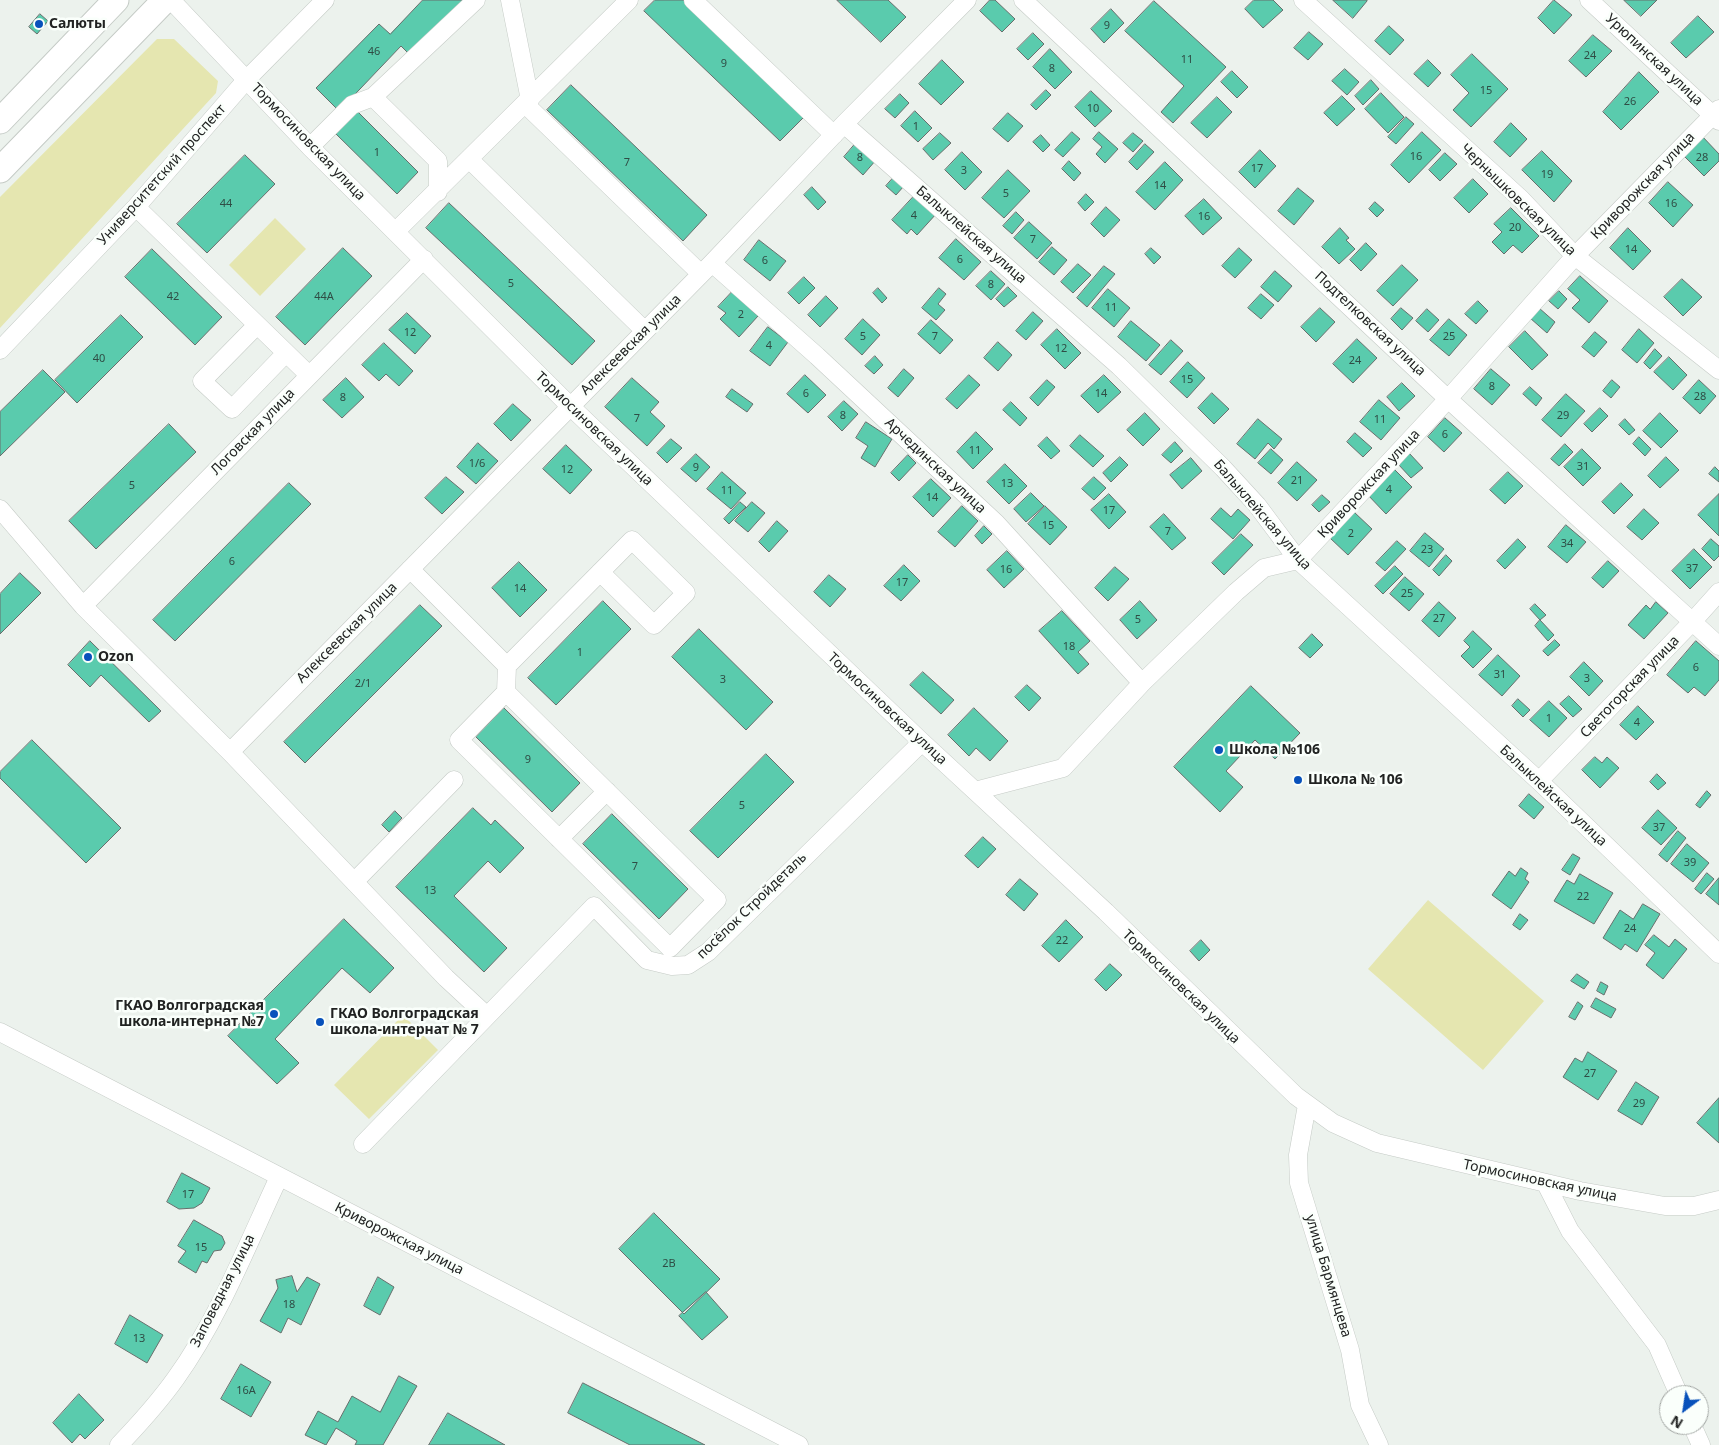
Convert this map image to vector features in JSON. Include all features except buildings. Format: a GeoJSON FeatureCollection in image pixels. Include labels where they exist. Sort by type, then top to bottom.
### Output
{"type":"FeatureCollection","features":[{"type":"Feature","properties":{"kind":"highway"},"geometry":{"type":"LineString","coordinates":[[3,112],[116,0]]}},
{"type":"Feature","properties":{"kind":"highway"},"geometry":{"type":"LineString","coordinates":[[0,170],[165,0]]}},
{"type":"Feature","properties":{"kind":"street","name":"Тормосиновская улица"},"geometry":{"type":"LineString","coordinates":[[171,0],[310,147],[570,406],[922,742],[1106,912],[1226,1031],[1307,1105],[1333,1123],[1377,1143],[1546,1184],[1666,1206],[1694,1206],[1719,1200]]}},
{"type":"Feature","properties":{"kind":"street","name":"Университетский проспект"},"geometry":{"type":"LineString","coordinates":[[0,350],[136,207],[247,79],[325,0]]}},
{"type":"Feature","properties":{"kind":"street"},"geometry":{"type":"LineString","coordinates":[[310,147],[352,105],[373,97],[476,0]]}},
{"type":"Feature","properties":{"kind":"street"},"geometry":{"type":"LineString","coordinates":[[510,0],[528,102]]}},
{"type":"Feature","properties":{"kind":"street"},"geometry":{"type":"LineString","coordinates":[[396,231],[438,192],[629,0]]}},
{"type":"Feature","properties":{"kind":"street","name":"Балыклейская улица"},"geometry":{"type":"LineString","coordinates":[[693,0],[839,129],[1119,366],[1223,468],[1257,505],[1298,560],[1539,781],[1719,954]]}},
{"type":"Feature","properties":{"kind":"street","name":"Алексеевская улица"},"geometry":{"type":"LineString","coordinates":[[230,752],[967,0]]}},
{"type":"Feature","properties":{"kind":"street","name":"Подтелковская улица"},"geometry":{"type":"LineString","coordinates":[[1023,0],[1448,399],[1719,646]]}},
{"type":"Feature","properties":{"kind":"street","name":"Чернышковская улица"},"geometry":{"type":"LineString","coordinates":[[1303,0],[1521,199],[1575,256],[1719,370]]}},
{"type":"Feature","properties":{"kind":"street","name":"Урюпинская улица"},"geometry":{"type":"LineString","coordinates":[[1589,0],[1717,115]]}},
{"type":"Feature","properties":{"kind":"street"},"geometry":{"type":"LineString","coordinates":[[373,97],[438,161],[438,192]]}},
{"type":"Feature","properties":{"kind":"street","name":"Арчединская улица"},"geometry":{"type":"LineString","coordinates":[[528,102],[706,268],[817,356],[996,523],[1142,683]]}},
{"type":"Feature","properties":{"kind":"street","name":"Криворожская улица"},"geometry":{"type":"LineString","coordinates":[[1298,560],[1448,399],[1575,256],[1717,115]]}},
{"type":"Feature","properties":{"kind":"street"},"geometry":{"type":"LineString","coordinates":[[470,160],[644,330]]}},
{"type":"Feature","properties":{"kind":"street"},"geometry":{"type":"LineString","coordinates":[[136,207],[309,375]]}},
{"type":"Feature","properties":{"kind":"street","name":"Логовская улица"},"geometry":{"type":"LineString","coordinates":[[83,606],[424,259]]}},
{"type":"Feature","properties":{"kind":"street"},"geometry":{"type":"LineString","coordinates":[[257,325],[202,381],[208,387],[232,409],[286,353]]}},
{"type":"Feature","properties":{"kind":"street"},"geometry":{"type":"LineString","coordinates":[[0,509],[83,606],[230,752],[446,978],[487,1016]]}},
{"type":"Feature","properties":{"kind":"street"},"geometry":{"type":"LineString","coordinates":[[506,692],[717,900],[670,948],[459,740],[506,692],[507,666],[600,572],[632,540],[686,593],[654,625],[600,572]]}},
{"type":"Feature","properties":{"kind":"street"},"geometry":{"type":"LineString","coordinates":[[974,791],[1063,768],[1142,683],[1236,592],[1264,568],[1298,560]]}},
{"type":"Feature","properties":{"kind":"street"},"geometry":{"type":"LineString","coordinates":[[410,569],[507,666]]}},
{"type":"Feature","properties":{"kind":"street","name":"Светогорская улица"},"geometry":{"type":"LineString","coordinates":[[1539,781],[1719,592]]}},
{"type":"Feature","properties":{"kind":"street","name":"посёлок Стройдеталь"},"geometry":{"type":"LineString","coordinates":[[594,906],[648,960],[672,966],[688,966],[708,952],[922,742]]}},
{"type":"Feature","properties":{"kind":"street"},"geometry":{"type":"LineString","coordinates":[[354,882],[454,780]]}},
{"type":"Feature","properties":{"kind":"street"},"geometry":{"type":"LineString","coordinates":[[560,839],[607,791]]}},
{"type":"Feature","properties":{"kind":"street"},"geometry":{"type":"LineString","coordinates":[[363,1144],[611,890]]}},
{"type":"Feature","properties":{"kind":"street","name":"Криворожская улица"},"geometry":{"type":"LineString","coordinates":[[0,1032],[799,1445]]}},
{"type":"Feature","properties":{"kind":"street","name":"улица Бармянцева"},"geometry":{"type":"LineString","coordinates":[[1307,1105],[1298,1155],[1299,1183],[1350,1350],[1360,1406],[1379,1445]]}},
{"type":"Feature","properties":{"kind":"street","name":"Заповедная улица"},"geometry":{"type":"LineString","coordinates":[[119,1445],[150,1412],[182,1369],[219,1306],[279,1177]]}},
{"type":"Feature","properties":{"kind":"street"},"geometry":{"type":"LineString","coordinates":[[1546,1184],[1570,1231],[1657,1345],[1675,1385]]}},
{"type":"Feature","properties":{"kind":"green space"},"geometry":{"type":"Polygon","coordinates":[[[157,39],[174,39],[218,81],[216,93],[0,328],[0,197],[157,39]]]}},
{"type":"Feature","properties":{"kind":"green space"},"geometry":{"type":"Polygon","coordinates":[[[275,218],[306,249],[260,296],[229,265],[275,218]]]}},
{"type":"Feature","properties":{"kind":"green space"},"geometry":{"type":"Polygon","coordinates":[[[1428,900],[1544,1001],[1483,1070],[1368,969],[1428,900]]]}},
{"type":"Feature","properties":{"kind":"green space"},"geometry":{"type":"Polygon","coordinates":[[[403,1015],[438,1050],[369,1119],[334,1085],[403,1015]]]}},
{"type":"Feature","properties":{"kind":"place","name":"Салюты"},"geometry":{"type":"Point","coordinates":[39,24]}},
{"type":"Feature","properties":{"kind":"place","name":"Ozon"},"geometry":{"type":"Point","coordinates":[88,657]}},
{"type":"Feature","properties":{"kind":"place","name":"Школа №106"},"geometry":{"type":"Point","coordinates":[1219,750]}},
{"type":"Feature","properties":{"kind":"place","name":"Школа № 106"},"geometry":{"type":"Point","coordinates":[1298,780]}},
{"type":"Feature","properties":{"kind":"place","name":"ГКАО Волгоградская школа-интернат №7"},"geometry":{"type":"Point","coordinates":[274,1014]}},
{"type":"Feature","properties":{"kind":"place","name":"ГКАО Волгоградская школа-интернат № 7"},"geometry":{"type":"Point","coordinates":[320,1022]}}]}
